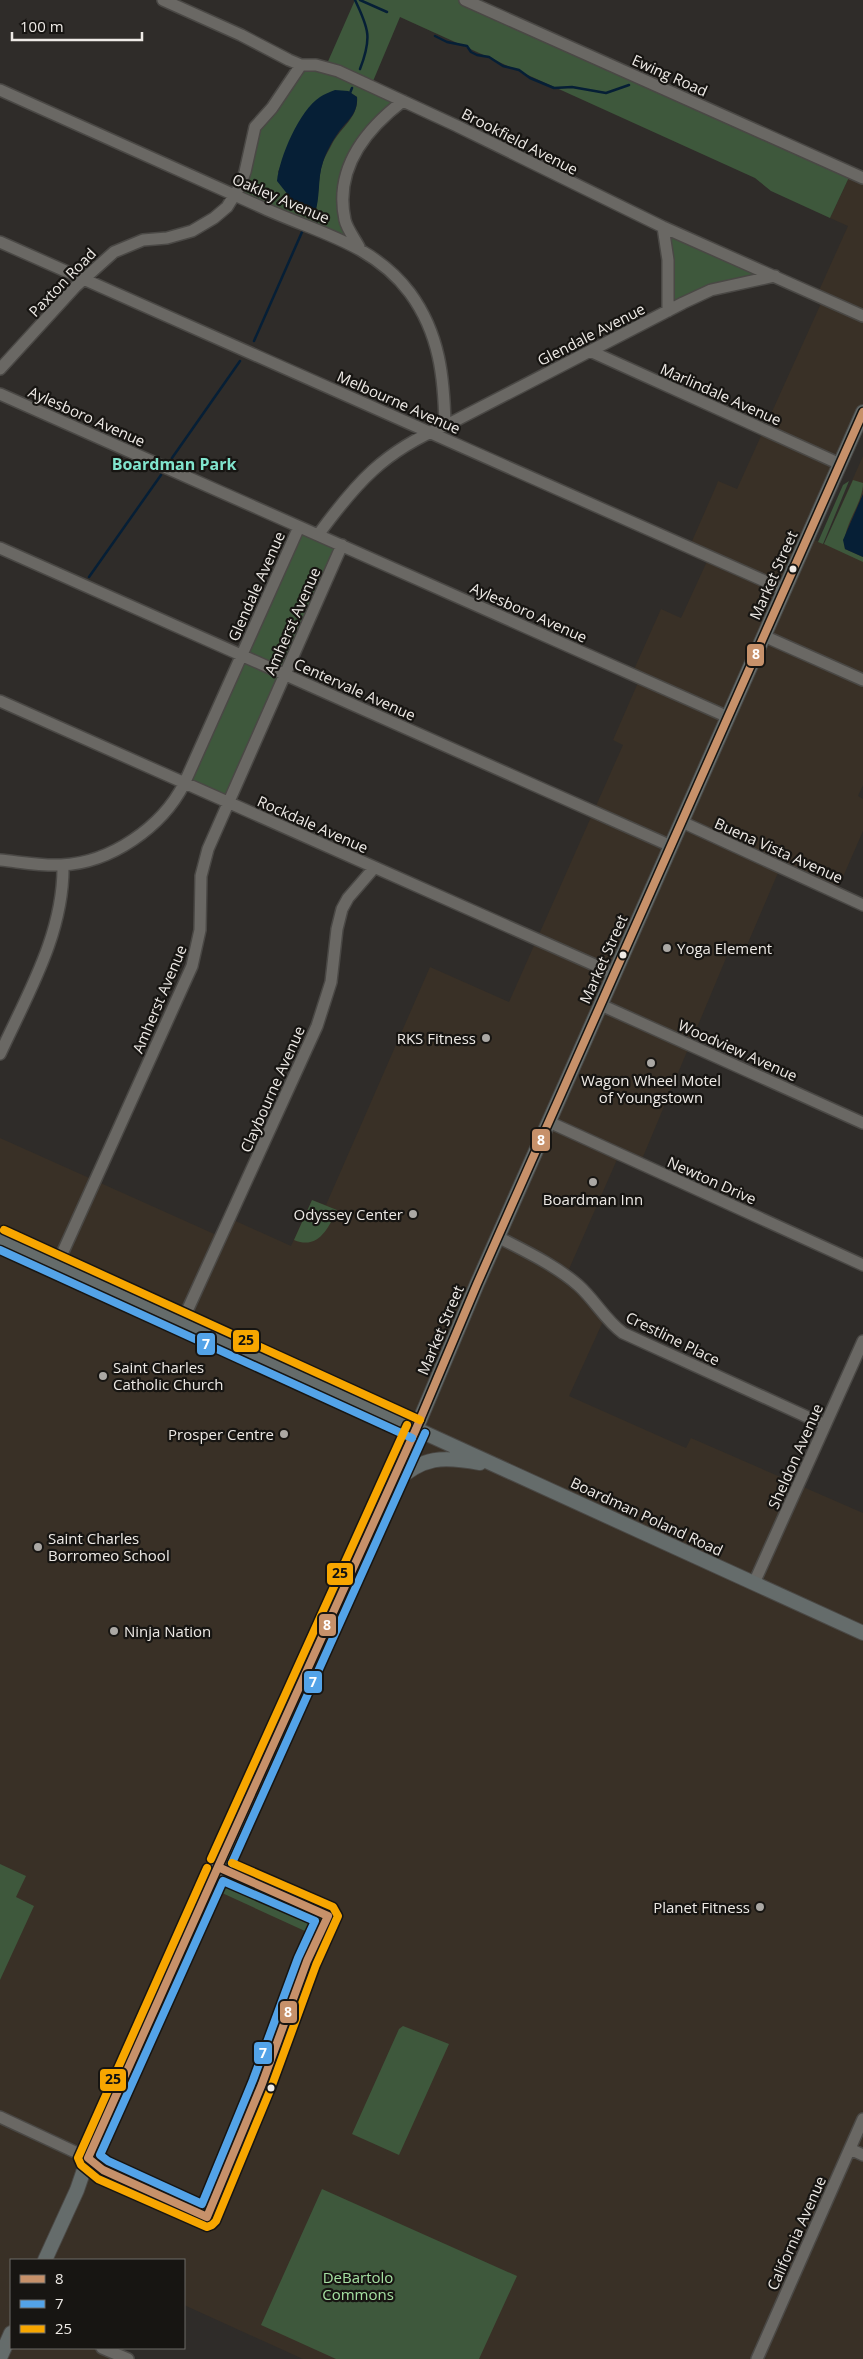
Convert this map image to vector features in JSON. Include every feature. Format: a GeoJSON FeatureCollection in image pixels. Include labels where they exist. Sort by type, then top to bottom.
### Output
{"type":"FeatureCollection","features":[{"type":"Feature","properties":{"kind":"main road","name":"Market Street"},"geometry":{"type":"LineString","coordinates":[[45,2259],[77,2190],[88,2158],[275,1739],[416,1429],[498,1237],[786,590],[863,412]]}},
{"type":"Feature","properties":{"kind":"main road","name":"Boardman Poland Road"},"geometry":{"type":"LineString","coordinates":[[0,1239],[863,1633]]}},
{"type":"Feature","properties":{"kind":"main road"},"geometry":{"type":"LineString","coordinates":[[390,1486],[426,1460],[451,1458],[504,1468]]}},
{"type":"Feature","properties":{"kind":"main road"},"geometry":{"type":"LineString","coordinates":[[0,2358],[10,2335]]}},
{"type":"Feature","properties":{"kind":"street","name":"Brookfield Avenue"},"geometry":{"type":"LineString","coordinates":[[163,0],[241,35],[301,65],[326,67],[458,126],[663,227],[863,316]]}},
{"type":"Feature","properties":{"kind":"street","name":"Ewing Road"},"geometry":{"type":"LineString","coordinates":[[465,0],[863,178]]}},
{"type":"Feature","properties":{"kind":"street","name":"Paxton Road"},"geometry":{"type":"LineString","coordinates":[[0,369],[101,262],[124,247],[143,240],[179,236],[203,226],[226,207],[245,172],[255,126],[272,108],[301,65]]}},
{"type":"Feature","properties":{"kind":"street","name":"Oakley Avenue"},"geometry":{"type":"LineString","coordinates":[[0,90],[234,195],[359,248],[384,266],[402,283],[424,315],[433,334],[442,368],[445,426]]}},
{"type":"Feature","properties":{"kind":"street"},"geometry":{"type":"LineString","coordinates":[[359,248],[345,221],[345,181],[354,154],[371,127],[402,101]]}},
{"type":"Feature","properties":{"kind":"street"},"geometry":{"type":"LineString","coordinates":[[331,236],[345,221]]}},
{"type":"Feature","properties":{"kind":"street","name":"Glendale Avenue"},"geometry":{"type":"LineString","coordinates":[[663,227],[668,260],[668,310]]}},
{"type":"Feature","properties":{"kind":"street","name":"Melbourne Avenue"},"geometry":{"type":"LineString","coordinates":[[0,242],[786,590]]}},
{"type":"Feature","properties":{"kind":"street","name":"Glendale Avenue"},"geometry":{"type":"LineString","coordinates":[[0,860],[63,865],[105,854],[135,838],[162,815],[177,798],[184,784],[299,526],[318,534],[346,496],[372,470],[398,450],[428,432],[445,426],[668,310],[711,290],[775,276]]}},
{"type":"Feature","properties":{"kind":"street","name":"Marlindale Avenue"},"geometry":{"type":"LineString","coordinates":[[590,351],[840,464]]}},
{"type":"Feature","properties":{"kind":"street","name":"Aylesboro Avenue"},"geometry":{"type":"LineString","coordinates":[[0,394],[299,526]]}},
{"type":"Feature","properties":{"kind":"street","name":"Aylesboro Avenue"},"geometry":{"type":"LineString","coordinates":[[318,534],[728,717]]}},
{"type":"Feature","properties":{"kind":"street","name":"Amherst Avenue"},"geometry":{"type":"LineString","coordinates":[[56,1265],[192,966],[200,930],[202,865],[227,803],[342,545]]}},
{"type":"Feature","properties":{"kind":"street","name":"Centervale Avenue"},"geometry":{"type":"LineString","coordinates":[[0,548],[671,846]]}},
{"type":"Feature","properties":{"kind":"street"},"geometry":{"type":"LineString","coordinates":[[764,636],[863,680]]}},
{"type":"Feature","properties":{"kind":"street","name":"Rockdale Avenue"},"geometry":{"type":"LineString","coordinates":[[0,701],[615,974]]}},
{"type":"Feature","properties":{"kind":"street","name":"Buena Vista Avenue"},"geometry":{"type":"LineString","coordinates":[[682,822],[863,905]]}},
{"type":"Feature","properties":{"kind":"street"},"geometry":{"type":"LineString","coordinates":[[0,1054],[51,943],[60,909],[63,865]]}},
{"type":"Feature","properties":{"kind":"street","name":"Claybourne Avenue"},"geometry":{"type":"LineString","coordinates":[[182,1322],[316,1026],[330,982],[337,930],[342,909],[348,898],[374,868]]}},
{"type":"Feature","properties":{"kind":"street","name":"Woodview Avenue"},"geometry":{"type":"LineString","coordinates":[[601,1005],[863,1122]]}},
{"type":"Feature","properties":{"kind":"street","name":"Newton Drive"},"geometry":{"type":"LineString","coordinates":[[550,1122],[863,1265]]}},
{"type":"Feature","properties":{"kind":"street","name":"Crestline Place"},"geometry":{"type":"LineString","coordinates":[[498,1237],[566,1276],[587,1294],[607,1320],[629,1336],[825,1425]]}},
{"type":"Feature","properties":{"kind":"street","name":"Sheldon Avenue"},"geometry":{"type":"LineString","coordinates":[[754,1583],[863,1341]]}},
{"type":"Feature","properties":{"kind":"street"},"geometry":{"type":"LineString","coordinates":[[0,2117],[88,2158]]}},
{"type":"Feature","properties":{"kind":"street","name":"California Avenue"},"geometry":{"type":"LineString","coordinates":[[757,2359],[863,2119]]}},
{"type":"Feature","properties":{"kind":"street"},"geometry":{"type":"LineString","coordinates":[[850,2149],[863,2155]]}},
{"type":"Feature","properties":{"kind":"street"},"geometry":{"type":"LineString","coordinates":[[104,2349],[128,2359]]}},
{"type":"Feature","properties":{"kind":"shaded area"},"geometry":{"type":"Polygon","coordinates":[[[851,173],[863,178],[863,412],[808,537],[824,544],[863,456],[863,785],[858,796],[863,799],[863,831],[836,893],[780,868],[742,957],[729,951],[640,1164],[619,1155],[566,1276],[605,1317],[569,1396],[686,1448],[691,1438],[863,1513],[863,2359],[303,2359],[185,2305],[185,2259],[10,2259],[10,2349],[106,2349],[113,2352],[110,2359],[0,2359],[0,1138],[221,1237],[229,1218],[291,1246],[312,1200],[326,1205],[430,967],[509,1002],[623,745],[613,740],[640,678],[632,674],[661,609],[681,618],[709,557],[689,548],[718,481],[737,489],[823,299],[817,295],[848,226],[830,218],[851,173]]]}},
{"type":"Feature","properties":{"kind":"green space"},"geometry":{"type":"Polygon","coordinates":[[[355,0],[465,0],[851,173],[830,218],[771,191],[755,178],[400,17],[371,86],[403,101],[351,160],[345,221],[359,247],[234,195],[252,135],[290,79],[316,65],[326,66],[355,0]],[[348,91],[295,130],[278,172],[300,210],[314,216],[323,162],[336,138],[352,116],[357,104],[357,97],[348,91]]]}},
{"type":"Feature","properties":{"kind":"green space"},"geometry":{"type":"Polygon","coordinates":[[[663,227],[775,276],[737,284],[668,311],[663,227]]]}},
{"type":"Feature","properties":{"kind":"green space"},"geometry":{"type":"Polygon","coordinates":[[[853,480],[863,483],[860,499],[846,532],[845,549],[863,557],[863,562],[824,544],[853,480]]]}},
{"type":"Feature","properties":{"kind":"green space"},"geometry":{"type":"Polygon","coordinates":[[[849,481],[823,544],[818,542],[843,485],[849,481]]]}},
{"type":"Feature","properties":{"kind":"green space"},"geometry":{"type":"Polygon","coordinates":[[[299,527],[342,545],[227,803],[184,784],[299,527]]]}},
{"type":"Feature","properties":{"kind":"green space"},"geometry":{"type":"Polygon","coordinates":[[[312,1200],[337,1210],[326,1230],[316,1240],[302,1242],[294,1240],[312,1200]]]}},
{"type":"Feature","properties":{"kind":"green space"},"geometry":{"type":"Polygon","coordinates":[[[0,1864],[26,1876],[16,1897],[34,1906],[0,1980],[0,1864]]]}},
{"type":"Feature","properties":{"kind":"green space"},"geometry":{"type":"Polygon","coordinates":[[[217,1867],[328,1916],[318,1937],[209,1887],[217,1867]]]}},
{"type":"Feature","properties":{"kind":"green space"},"geometry":{"type":"Polygon","coordinates":[[[403,2026],[449,2044],[399,2155],[352,2134],[399,2029],[403,2026]]]}},
{"type":"Feature","properties":{"kind":"green space","name":"DeBartolo Commons"},"geometry":{"type":"Polygon","coordinates":[[[322,2189],[517,2276],[479,2359],[336,2359],[261,2325],[322,2189]]]}},
{"type":"Feature","properties":{"kind":"water"},"geometry":{"type":"Polygon","coordinates":[[[335,90],[348,91],[357,97],[357,103],[354,113],[341,128],[324,158],[320,175],[318,202],[314,216],[300,210],[277,181],[286,147],[298,123],[312,104],[322,96],[335,90]]]}},
{"type":"Feature","properties":{"kind":"water"},"geometry":{"type":"Polygon","coordinates":[[[863,494],[863,557],[845,549],[843,540],[863,494]]]}},
{"type":"Feature","properties":{"kind":"waterway"},"geometry":{"type":"LineString","coordinates":[[355,0],[366,26],[367,34],[366,49],[360,69]]}},
{"type":"Feature","properties":{"kind":"waterway"},"geometry":{"type":"LineString","coordinates":[[360,0],[387,12]]}},
{"type":"Feature","properties":{"kind":"waterway"},"geometry":{"type":"LineString","coordinates":[[435,36],[447,42],[467,46],[471,52],[477,55],[489,57],[503,66],[519,70],[530,78],[554,88],[572,87],[606,93],[629,85]]}},
{"type":"Feature","properties":{"kind":"waterway"},"geometry":{"type":"LineString","coordinates":[[350,93],[352,88]]}},
{"type":"Feature","properties":{"kind":"waterway"},"geometry":{"type":"LineString","coordinates":[[254,341],[302,232]]}},
{"type":"Feature","properties":{"kind":"waterway"},"geometry":{"type":"LineString","coordinates":[[172,458],[240,361]]}},
{"type":"Feature","properties":{"kind":"waterway"},"geometry":{"type":"LineString","coordinates":[[89,577],[161,475]]}},
{"type":"Feature","properties":{"kind":"transit line","name":"8"},"geometry":{"type":"LineString","coordinates":[[218,1867],[416,1429],[477,1284],[863,412]]}},
{"type":"Feature","properties":{"kind":"transit line","name":"25"},"geometry":{"type":"LineString","coordinates":[[4,1230],[420,1420]]}},
{"type":"Feature","properties":{"kind":"transit line","name":"7"},"geometry":{"type":"LineString","coordinates":[[0,1250],[412,1438]]}},
{"type":"Feature","properties":{"kind":"transit line","name":"25"},"geometry":{"type":"LineString","coordinates":[[211,1859],[407,1425]]}},
{"type":"Feature","properties":{"kind":"transit line","name":"7"},"geometry":{"type":"LineString","coordinates":[[232,1863],[425,1433]]}},
{"type":"Feature","properties":{"kind":"transit line","name":"25"},"geometry":{"type":"LineString","coordinates":[[207,1868],[78,2158],[81,2165],[98,2179],[207,2227],[216,2221],[271,2088],[316,1965],[338,1916],[333,1907],[232,1863]]}},
{"type":"Feature","properties":{"kind":"transit line","name":"8"},"geometry":{"type":"LineString","coordinates":[[218,1867],[328,1916],[307,1961],[262,2084],[207,2217],[103,2170],[88,2158],[218,1867]]}},
{"type":"Feature","properties":{"kind":"transit line","name":"7"},"geometry":{"type":"LineString","coordinates":[[223,1881],[315,1921],[298,1958],[253,2080],[202,2204],[108,2161],[100,2155],[223,1881]]}},
{"type":"Feature","properties":{"kind":"place","name":"Yoga Element"},"geometry":{"type":"Point","coordinates":[667,948]}},
{"type":"Feature","properties":{"kind":"place","name":"RKS Fitness"},"geometry":{"type":"Point","coordinates":[486,1038]}},
{"type":"Feature","properties":{"kind":"place","name":"Wagon Wheel Motel of Youngstown"},"geometry":{"type":"Point","coordinates":[651,1063]}},
{"type":"Feature","properties":{"kind":"place","name":"Boardman Inn"},"geometry":{"type":"Point","coordinates":[593,1182]}},
{"type":"Feature","properties":{"kind":"place","name":"Odyssey Center"},"geometry":{"type":"Point","coordinates":[413,1214]}},
{"type":"Feature","properties":{"kind":"place","name":"Saint Charles Catholic Church"},"geometry":{"type":"Point","coordinates":[103,1376]}},
{"type":"Feature","properties":{"kind":"place","name":"Prosper Centre"},"geometry":{"type":"Point","coordinates":[284,1434]}},
{"type":"Feature","properties":{"kind":"place","name":"Saint Charles Borromeo School"},"geometry":{"type":"Point","coordinates":[38,1547]}},
{"type":"Feature","properties":{"kind":"place","name":"Ninja Nation"},"geometry":{"type":"Point","coordinates":[114,1631]}},
{"type":"Feature","properties":{"kind":"place","name":"Planet Fitness"},"geometry":{"type":"Point","coordinates":[760,1907]}},
{"type":"Feature","properties":{"kind":"district","name":"Boardman Park"},"geometry":{"type":"Point","coordinates":[174,464]}}]}
